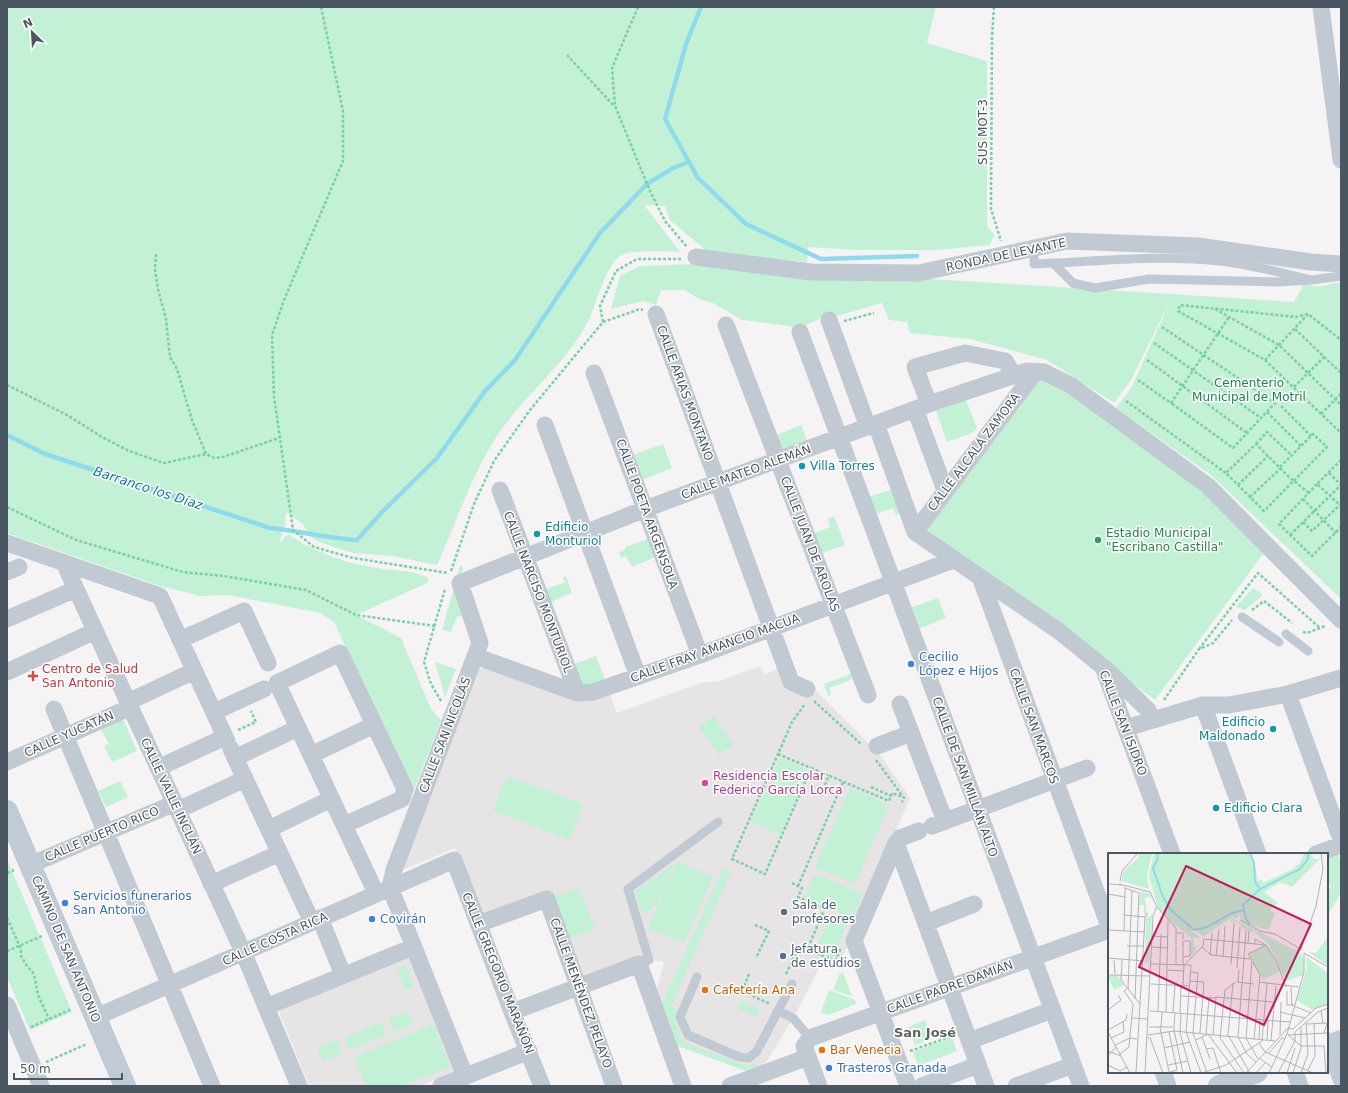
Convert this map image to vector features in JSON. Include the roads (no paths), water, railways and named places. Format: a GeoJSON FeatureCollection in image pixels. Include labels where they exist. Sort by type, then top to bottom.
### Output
{"type":"FeatureCollection","features":[{"type":"Feature","properties":{"kind":"main road","name":"CAMINO DE SAN ANTONIO"},"geometry":{"type":"LineString","coordinates":[[7,811],[125,1086]]}},
{"type":"Feature","properties":{"kind":"main road"},"geometry":{"type":"LineString","coordinates":[[1219,1086],[1255,1076]]}},
{"type":"Feature","properties":{"kind":"street"},"geometry":{"type":"LineString","coordinates":[[1321,7],[1341,160]]}},
{"type":"Feature","properties":{"kind":"street","name":"RONDA DE LEVANTE"},"geometry":{"type":"LineString","coordinates":[[696,257],[811,272],[919,273],[1068,240],[1198,246],[1312,262],[1341,264]]}},
{"type":"Feature","properties":{"kind":"street","name":"CALLE ARIAS MONTANO"},"geometry":{"type":"LineString","coordinates":[[656,314],[791,682],[808,693]]}},
{"type":"Feature","properties":{"kind":"street"},"geometry":{"type":"LineString","coordinates":[[829,320],[915,532],[953,560],[980,577]]}},
{"type":"Feature","properties":{"kind":"street","name":"CALLE JUAN DE AROLAS"},"geometry":{"type":"LineString","coordinates":[[726,325],[868,696]]}},
{"type":"Feature","properties":{"kind":"street","name":"CALLE DE SAN MILLÁN ALTO"},"geometry":{"type":"LineString","coordinates":[[800,332],[1081,1086]]}},
{"type":"Feature","properties":{"kind":"street"},"geometry":{"type":"LineString","coordinates":[[945,490],[922,407],[915,367],[965,353],[1005,361],[1014,375]]}},
{"type":"Feature","properties":{"kind":"street","name":"CALLE MATEO ALEMÁN"},"geometry":{"type":"LineString","coordinates":[[455,578],[525,556],[645,509],[1026,370],[1035,372]]}},
{"type":"Feature","properties":{"kind":"street"},"geometry":{"type":"LineString","coordinates":[[1035,372],[1044,372],[1072,386],[1208,486],[1341,619]]}},
{"type":"Feature","properties":{"kind":"street","name":"CALLE ALCALÁ ZAMORA"},"geometry":{"type":"LineString","coordinates":[[915,532],[1035,372]]}},
{"type":"Feature","properties":{"kind":"street","name":"CALLE POETA ARGENSOLA"},"geometry":{"type":"LineString","coordinates":[[594,373],[700,655]]}},
{"type":"Feature","properties":{"kind":"street"},"geometry":{"type":"LineString","coordinates":[[545,425],[638,676]]}},
{"type":"Feature","properties":{"kind":"street","name":"CALLE NARCISO MONTURIOL"},"geometry":{"type":"LineString","coordinates":[[500,490],[577,693]]}},
{"type":"Feature","properties":{"kind":"street"},"geometry":{"type":"LineString","coordinates":[[7,544],[160,596],[280,853],[316,920],[343,975]]}},
{"type":"Feature","properties":{"kind":"street","name":"CALLE FRAY AMANCIO MACUA"},"geometry":{"type":"LineString","coordinates":[[475,656],[577,693],[593,692],[700,655],[953,560]]}},
{"type":"Feature","properties":{"kind":"street","name":"CALLE VALLE INCLÁN"},"geometry":{"type":"LineString","coordinates":[[64,563],[244,954],[299,1086]]}},
{"type":"Feature","properties":{"kind":"street","name":"CALLE SAN ISIDRO"},"geometry":{"type":"LineString","coordinates":[[980,577],[1060,632],[1103,667],[1172,853]]}},
{"type":"Feature","properties":{"kind":"street","name":"CALLE SAN MARCOS"},"geometry":{"type":"LineString","coordinates":[[980,577],[1108,923]]}},
{"type":"Feature","properties":{"kind":"street","name":"CALLE SAN NICOLÁS"},"geometry":{"type":"LineString","coordinates":[[383,890],[394,870],[480,643],[455,578]]}},
{"type":"Feature","properties":{"kind":"street"},"geometry":{"type":"LineString","coordinates":[[7,619],[76,589]]}},
{"type":"Feature","properties":{"kind":"street"},"geometry":{"type":"LineString","coordinates":[[180,640],[244,611],[268,663]]}},
{"type":"Feature","properties":{"kind":"street"},"geometry":{"type":"LineString","coordinates":[[7,672],[95,631]]}},
{"type":"Feature","properties":{"kind":"street"},"geometry":{"type":"LineString","coordinates":[[214,712],[340,653],[406,789],[402,799],[344,825]]}},
{"type":"Feature","properties":{"kind":"street"},"geometry":{"type":"LineString","coordinates":[[1103,667],[1148,710],[1152,720]]}},
{"type":"Feature","properties":{"kind":"street","name":"CALLE YUCATÁN"},"geometry":{"type":"LineString","coordinates":[[7,762],[65,736],[194,671]]}},
{"type":"Feature","properties":{"kind":"street"},"geometry":{"type":"LineString","coordinates":[[1126,728],[1152,720],[1201,700],[1229,705],[1288,694],[1341,678]]}},
{"type":"Feature","properties":{"kind":"street"},"geometry":{"type":"LineString","coordinates":[[271,686],[298,728],[344,825],[383,890],[413,947],[452,1083],[529,1051]]}},
{"type":"Feature","properties":{"kind":"street"},"geometry":{"type":"LineString","coordinates":[[1288,694],[1341,839]]}},
{"type":"Feature","properties":{"kind":"street"},"geometry":{"type":"LineString","coordinates":[[1201,700],[1258,853]]}},
{"type":"Feature","properties":{"kind":"street"},"geometry":{"type":"LineString","coordinates":[[900,704],[912,733],[932,826]]}},
{"type":"Feature","properties":{"kind":"street"},"geometry":{"type":"LineString","coordinates":[[54,709],[212,1086]]}},
{"type":"Feature","properties":{"kind":"street"},"geometry":{"type":"LineString","coordinates":[[311,755],[374,725]]}},
{"type":"Feature","properties":{"kind":"street"},"geometry":{"type":"LineString","coordinates":[[158,768],[230,746],[298,728]]}},
{"type":"Feature","properties":{"kind":"street"},"geometry":{"type":"LineString","coordinates":[[877,746],[912,733]]}},
{"type":"Feature","properties":{"kind":"street"},"geometry":{"type":"LineString","coordinates":[[908,1086],[881,1013],[847,944],[896,844],[900,838],[1087,768]]}},
{"type":"Feature","properties":{"kind":"street","name":"CALLE PUERTO RICO"},"geometry":{"type":"LineString","coordinates":[[30,865],[105,832],[176,807],[245,779]]}},
{"type":"Feature","properties":{"kind":"street"},"geometry":{"type":"LineString","coordinates":[[269,829],[331,799]]}},
{"type":"Feature","properties":{"kind":"street"},"geometry":{"type":"LineString","coordinates":[[896,844],[986,1086]]}},
{"type":"Feature","properties":{"kind":"street"},"geometry":{"type":"LineString","coordinates":[[1319,853],[1341,845]]}},
{"type":"Feature","properties":{"kind":"street"},"geometry":{"type":"LineString","coordinates":[[211,884],[280,853]]}},
{"type":"Feature","properties":{"kind":"street","name":"CALLE COSTA RICA"},"geometry":{"type":"LineString","coordinates":[[96,1017],[244,954],[383,890],[454,860]]}},
{"type":"Feature","properties":{"kind":"street","name":"CALLE GREGORIO MARAÑÓN"},"geometry":{"type":"LineString","coordinates":[[454,860],[542,1086]]}},
{"type":"Feature","properties":{"kind":"street","name":"CALLE MENÉNDEZ PELAYO"},"geometry":{"type":"LineString","coordinates":[[478,924],[547,900],[614,1086]]}},
{"type":"Feature","properties":{"kind":"street"},"geometry":{"type":"LineString","coordinates":[[926,922],[974,904]]}},
{"type":"Feature","properties":{"kind":"street","name":"CALLE PADRE DAMIÁN"},"geometry":{"type":"LineString","coordinates":[[810,1038],[1108,930]]}},
{"type":"Feature","properties":{"kind":"street"},"geometry":{"type":"LineString","coordinates":[[266,1007],[413,947]]}},
{"type":"Feature","properties":{"kind":"street"},"geometry":{"type":"LineString","coordinates":[[512,1012],[639,964],[683,1086]]}},
{"type":"Feature","properties":{"kind":"street"},"geometry":{"type":"LineString","coordinates":[[7,1005],[41,1086]]}},
{"type":"Feature","properties":{"kind":"street"},"geometry":{"type":"LineString","coordinates":[[969,1041],[1052,1010]]}},
{"type":"Feature","properties":{"kind":"street"},"geometry":{"type":"LineString","coordinates":[[810,1038],[804,1046],[819,1086]]}},
{"type":"Feature","properties":{"kind":"street"},"geometry":{"type":"LineString","coordinates":[[1331,1044],[1341,1079]]}},
{"type":"Feature","properties":{"kind":"street"},"geometry":{"type":"LineString","coordinates":[[730,1086],[751,1082],[808,1057]]}},
{"type":"Feature","properties":{"kind":"street"},"geometry":{"type":"LineString","coordinates":[[922,1086],[978,1065]]}},
{"type":"Feature","properties":{"kind":"street"},"geometry":{"type":"LineString","coordinates":[[1016,1086],[1073,1065]]}},
{"type":"Feature","properties":{"kind":"street"},"geometry":{"type":"LineString","coordinates":[[1163,1073],[1168,1086]]}},
{"type":"Feature","properties":{"kind":"street"},"geometry":{"type":"LineString","coordinates":[[1295,1073],[1300,1086]]}},
{"type":"Feature","properties":{"kind":"lane"},"geometry":{"type":"LineString","coordinates":[[1034,248],[1034,264],[1053,264],[1120,258],[1212,260],[1312,280]]}},
{"type":"Feature","properties":{"kind":"lane"},"geometry":{"type":"LineString","coordinates":[[1053,264],[1073,283],[1095,288],[1149,279],[1278,282],[1312,280],[1341,276]]}},
{"type":"Feature","properties":{"kind":"lane"},"geometry":{"type":"LineString","coordinates":[[1242,617],[1279,642]]}},
{"type":"Feature","properties":{"kind":"lane"},"geometry":{"type":"LineString","coordinates":[[1286,634],[1308,651]]}},
{"type":"Feature","properties":{"kind":"lane"},"geometry":{"type":"LineString","coordinates":[[639,964],[649,960],[628,889],[718,822]]}},
{"type":"Feature","properties":{"kind":"lane"},"geometry":{"type":"LineString","coordinates":[[697,977],[680,1017],[688,1035],[739,1057],[748,1058],[757,1051],[792,984]]}},
{"type":"Feature","properties":{"kind":"lane"},"geometry":{"type":"LineString","coordinates":[[778,1010],[792,1018],[810,1038]]}},
{"type":"Feature","properties":{"kind":"waterway"},"geometry":{"type":"LineString","coordinates":[[701,7],[686,44],[665,119],[698,178],[746,224],[821,259],[917,256]]}},
{"type":"Feature","properties":{"kind":"waterway","name":"Barranco los Díaz"},"geometry":{"type":"LineString","coordinates":[[7,435],[45,454],[270,528],[357,540],[383,511],[437,458],[485,391],[515,360],[600,233],[647,184],[673,168],[689,162]]}},
{"type":"Feature","properties":{"kind":"place","name":"Villa Torres"},"geometry":{"type":"Point","coordinates":[802,466]}},
{"type":"Feature","properties":{"kind":"place","name":"Edificio Monturiol"},"geometry":{"type":"Point","coordinates":[537,534]}},
{"type":"Feature","properties":{"kind":"place","name":"Estadio Municipal \"Escribano Castilla\""},"geometry":{"type":"Point","coordinates":[1098,540]}},
{"type":"Feature","properties":{"kind":"place","name":"Cecilio López e Hijos"},"geometry":{"type":"Point","coordinates":[911,664]}},
{"type":"Feature","properties":{"kind":"place","name":"Centro de Salud San Antonio"},"geometry":{"type":"Point","coordinates":[33,676]}},
{"type":"Feature","properties":{"kind":"place","name":"Edificio Maldonado"},"geometry":{"type":"Point","coordinates":[1273,729]}},
{"type":"Feature","properties":{"kind":"place","name":"Residencia Escolar Federico García Lorca"},"geometry":{"type":"Point","coordinates":[705,783]}},
{"type":"Feature","properties":{"kind":"place","name":"Edificio Clara"},"geometry":{"type":"Point","coordinates":[1216,808]}},
{"type":"Feature","properties":{"kind":"place","name":"Servicios funerarios San Antonio"},"geometry":{"type":"Point","coordinates":[65,903]}},
{"type":"Feature","properties":{"kind":"place","name":"Sala de profesores"},"geometry":{"type":"Point","coordinates":[784,912]}},
{"type":"Feature","properties":{"kind":"place","name":"Covirán"},"geometry":{"type":"Point","coordinates":[372,919]}},
{"type":"Feature","properties":{"kind":"place","name":"Jefatura de estudios"},"geometry":{"type":"Point","coordinates":[783,956]}},
{"type":"Feature","properties":{"kind":"place","name":"Cafetería Ana"},"geometry":{"type":"Point","coordinates":[705,990]}},
{"type":"Feature","properties":{"kind":"place","name":"Bar Venecia"},"geometry":{"type":"Point","coordinates":[822,1050]}},
{"type":"Feature","properties":{"kind":"place","name":"Trasteros Granada"},"geometry":{"type":"Point","coordinates":[829,1068]}},
{"type":"Feature","properties":{"kind":"district","name":"San José"},"geometry":{"type":"Point","coordinates":[925,1032]}},
{"type":"Feature","properties":{"kind":"park label","name":"Cementerio Municipal de Motril"},"geometry":{"type":"Point","coordinates":[1249,390]}}]}
